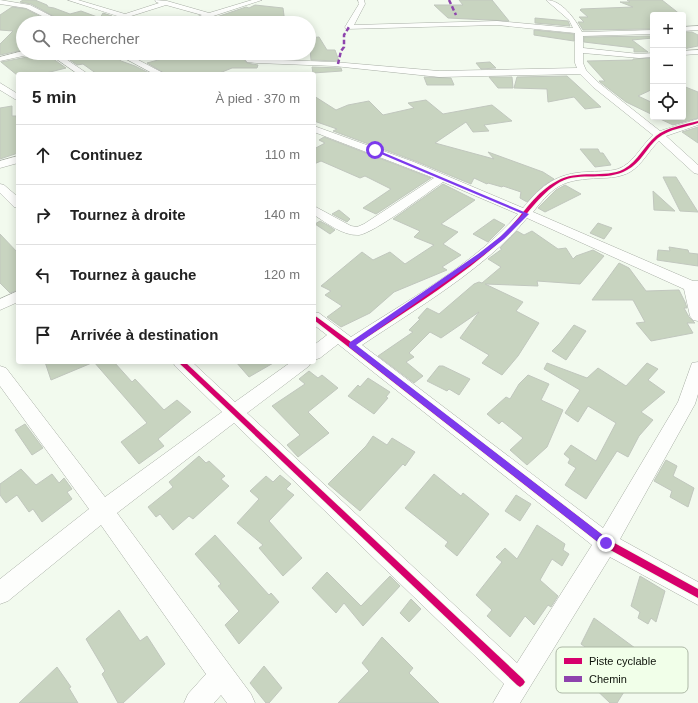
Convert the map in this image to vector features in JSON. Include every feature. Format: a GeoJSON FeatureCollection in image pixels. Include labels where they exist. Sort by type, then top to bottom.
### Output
{"type":"FeatureCollection","features":[{"type":"Feature","properties":{"kind":"street"},"geometry":{"type":"LineString","coordinates":[[72,0],[124,16],[167,3]]}},
{"type":"Feature","properties":{"kind":"street"},"geometry":{"type":"LineString","coordinates":[[156,0],[208,15],[259,0]]}},
{"type":"Feature","properties":{"kind":"street"},"geometry":{"type":"LineString","coordinates":[[361,0],[362,4],[349,28],[497,23],[518,24],[579,32],[650,32]]}},
{"type":"Feature","properties":{"kind":"street"},"geometry":{"type":"LineString","coordinates":[[550,0],[572,19],[579,32],[579,63],[582,71],[596,85],[659,135],[698,170]]}},
{"type":"Feature","properties":{"kind":"street"},"geometry":{"type":"LineString","coordinates":[[0,2],[22,4],[47,16]]}},
{"type":"Feature","properties":{"kind":"street"},"geometry":{"type":"LineString","coordinates":[[181,6],[193,2]]}},
{"type":"Feature","properties":{"kind":"street"},"geometry":{"type":"LineString","coordinates":[[686,29],[698,28]]}},
{"type":"Feature","properties":{"kind":"street"},"geometry":{"type":"LineString","coordinates":[[580,50],[639,56],[650,55]]}},
{"type":"Feature","properties":{"kind":"street"},"geometry":{"type":"LineString","coordinates":[[686,53],[698,52]]}},
{"type":"Feature","properties":{"kind":"street"},"geometry":{"type":"LineString","coordinates":[[0,59],[16,55]]}},
{"type":"Feature","properties":{"kind":"street"},"geometry":{"type":"LineString","coordinates":[[63,60],[81,72]]}},
{"type":"Feature","properties":{"kind":"street"},"geometry":{"type":"LineString","coordinates":[[133,60],[157,72]]}},
{"type":"Feature","properties":{"kind":"street"},"geometry":{"type":"LineString","coordinates":[[250,60],[334,64],[439,74],[582,71]]}},
{"type":"Feature","properties":{"kind":"street"},"geometry":{"type":"LineString","coordinates":[[0,86],[16,97]]}},
{"type":"Feature","properties":{"kind":"street"},"geometry":{"type":"LineString","coordinates":[[316,353],[345,340],[480,256],[502,238],[526,214],[545,190],[560,180],[578,176],[619,173],[627,169],[659,135],[698,122]]}},
{"type":"Feature","properties":{"kind":"street"},"geometry":{"type":"LineString","coordinates":[[316,130],[375,150],[694,286],[698,316]]}},
{"type":"Feature","properties":{"kind":"street"},"geometry":{"type":"LineString","coordinates":[[0,165],[16,160]]}},
{"type":"Feature","properties":{"kind":"street"},"geometry":{"type":"LineString","coordinates":[[316,211],[347,229],[358,231],[368,227],[442,178]]}},
{"type":"Feature","properties":{"kind":"street"},"geometry":{"type":"LineString","coordinates":[[0,187],[16,202]]}},
{"type":"Feature","properties":{"kind":"street"},"geometry":{"type":"LineString","coordinates":[[0,304],[16,297]]}},
{"type":"Feature","properties":{"kind":"street"},"geometry":{"type":"LineString","coordinates":[[316,318],[606,543],[698,594]]}},
{"type":"Feature","properties":{"kind":"street"},"geometry":{"type":"LineString","coordinates":[[183,364],[234,414],[520,682]]}},
{"type":"Feature","properties":{"kind":"street"},"geometry":{"type":"LineString","coordinates":[[0,593],[103,510],[300,364]]}},
{"type":"Feature","properties":{"kind":"street"},"geometry":{"type":"LineString","coordinates":[[506,703],[606,543],[686,404],[698,368]]}},
{"type":"Feature","properties":{"kind":"street"},"geometry":{"type":"LineString","coordinates":[[0,373],[103,510],[242,703]]}},
{"type":"Feature","properties":{"kind":"street"},"geometry":{"type":"LineString","coordinates":[[197,703],[222,676]]}},
{"type":"Feature","properties":{"kind":"building"},"geometry":{"type":"Polygon","coordinates":[[[23,0],[35,0],[47,5],[48,7],[70,14],[81,11],[95,16],[53,16],[31,4],[20,2],[23,0]]]}},
{"type":"Feature","properties":{"kind":"building"},"geometry":{"type":"Polygon","coordinates":[[[459,0],[492,0],[509,21],[448,18],[434,5],[463,5],[459,0]]]}},
{"type":"Feature","properties":{"kind":"building"},"geometry":{"type":"Polygon","coordinates":[[[627,0],[662,0],[677,12],[650,12],[650,29],[583,30],[578,22],[584,22],[579,17],[588,17],[580,10],[581,9],[633,7],[620,2],[630,2],[627,0]]]}},
{"type":"Feature","properties":{"kind":"building"},"geometry":{"type":"Polygon","coordinates":[[[255,5],[283,8],[284,16],[220,16],[246,7],[249,8],[255,5]]]}},
{"type":"Feature","properties":{"kind":"building"},"geometry":{"type":"Polygon","coordinates":[[[12,7],[26,9],[40,16],[16,16],[16,52],[0,55],[0,44],[13,31],[0,30],[0,15],[12,7]]]}},
{"type":"Feature","properties":{"kind":"building"},"geometry":{"type":"Polygon","coordinates":[[[103,13],[112,16],[101,16],[103,13]]]}},
{"type":"Feature","properties":{"kind":"building"},"geometry":{"type":"Polygon","coordinates":[[[535,18],[568,21],[570,26],[535,23],[535,18]]]}},
{"type":"Feature","properties":{"kind":"building"},"geometry":{"type":"Polygon","coordinates":[[[534,30],[574,34],[574,41],[534,35],[534,30]]]}},
{"type":"Feature","properties":{"kind":"building"},"geometry":{"type":"Polygon","coordinates":[[[686,32],[692,32],[698,35],[698,46],[686,48],[686,32]]]}},
{"type":"Feature","properties":{"kind":"building"},"geometry":{"type":"Polygon","coordinates":[[[650,36],[650,38],[632,40],[648,52],[634,52],[634,48],[584,42],[584,37],[650,36]]]}},
{"type":"Feature","properties":{"kind":"building"},"geometry":{"type":"Polygon","coordinates":[[[316,37],[319,37],[327,50],[335,50],[339,61],[311,60],[316,60],[316,37]]]}},
{"type":"Feature","properties":{"kind":"building"},"geometry":{"type":"Polygon","coordinates":[[[650,58],[650,90],[638,96],[650,102],[650,114],[626,102],[600,82],[599,81],[605,81],[587,61],[650,58]]]}},
{"type":"Feature","properties":{"kind":"building"},"geometry":{"type":"Polygon","coordinates":[[[16,59],[55,60],[66,68],[50,72],[16,72],[16,74],[1,62],[16,59]]]}},
{"type":"Feature","properties":{"kind":"building"},"geometry":{"type":"Polygon","coordinates":[[[70,60],[120,60],[147,72],[94,72],[83,64],[77,65],[70,60]]]}},
{"type":"Feature","properties":{"kind":"building"},"geometry":{"type":"Polygon","coordinates":[[[158,60],[244,60],[247,63],[258,65],[257,68],[232,68],[222,72],[163,72],[147,63],[158,60]]]}},
{"type":"Feature","properties":{"kind":"building"},"geometry":{"type":"Polygon","coordinates":[[[490,62],[496,68],[481,69],[476,63],[490,62]]]}},
{"type":"Feature","properties":{"kind":"building"},"geometry":{"type":"Polygon","coordinates":[[[312,67],[341,68],[342,71],[316,73],[313,72],[312,67]]]}},
{"type":"Feature","properties":{"kind":"building"},"geometry":{"type":"Polygon","coordinates":[[[567,76],[601,107],[585,109],[574,97],[548,102],[547,89],[514,88],[517,77],[567,76]]]}},
{"type":"Feature","properties":{"kind":"building"},"geometry":{"type":"Polygon","coordinates":[[[424,77],[451,78],[454,85],[427,85],[424,77]]]}},
{"type":"Feature","properties":{"kind":"building"},"geometry":{"type":"Polygon","coordinates":[[[489,77],[512,77],[513,88],[498,88],[489,77]]]}},
{"type":"Feature","properties":{"kind":"building"},"geometry":{"type":"Polygon","coordinates":[[[686,87],[698,92],[698,118],[673,125],[662,120],[686,120],[686,87]]]}},
{"type":"Feature","properties":{"kind":"building"},"geometry":{"type":"Polygon","coordinates":[[[316,97],[336,110],[348,105],[369,101],[383,115],[414,108],[408,103],[426,100],[443,114],[492,105],[512,121],[484,125],[489,131],[473,132],[466,122],[435,143],[494,159],[488,152],[543,172],[554,179],[543,186],[527,202],[520,198],[521,192],[503,186],[487,184],[474,178],[471,184],[415,161],[333,131],[337,129],[316,122],[316,97]]]}},
{"type":"Feature","properties":{"kind":"building"},"geometry":{"type":"Polygon","coordinates":[[[12,106],[12,116],[16,116],[16,154],[0,159],[0,108],[12,106]]]}},
{"type":"Feature","properties":{"kind":"building"},"geometry":{"type":"Polygon","coordinates":[[[698,127],[698,143],[682,132],[698,127]]]}},
{"type":"Feature","properties":{"kind":"building"},"geometry":{"type":"Polygon","coordinates":[[[324,137],[431,178],[376,214],[363,208],[391,189],[365,176],[360,178],[321,161],[316,163],[316,148],[325,143],[319,140],[324,137]]]}},
{"type":"Feature","properties":{"kind":"building"},"geometry":{"type":"Polygon","coordinates":[[[580,149],[598,149],[600,153],[603,153],[611,165],[595,167],[580,149]]]}},
{"type":"Feature","properties":{"kind":"building"},"geometry":{"type":"Polygon","coordinates":[[[663,177],[676,177],[698,212],[680,211],[663,177]]]}},
{"type":"Feature","properties":{"kind":"building"},"geometry":{"type":"Polygon","coordinates":[[[443,184],[475,200],[441,224],[458,232],[443,244],[461,255],[442,267],[447,270],[394,292],[370,313],[341,327],[327,317],[342,306],[325,295],[331,291],[321,286],[362,252],[373,260],[390,252],[405,264],[434,245],[414,237],[420,231],[393,219],[443,184]]]}},
{"type":"Feature","properties":{"kind":"building"},"geometry":{"type":"Polygon","coordinates":[[[565,185],[581,194],[545,212],[538,208],[556,190],[565,185]]]}},
{"type":"Feature","properties":{"kind":"building"},"geometry":{"type":"Polygon","coordinates":[[[653,191],[675,211],[654,210],[653,191]]]}},
{"type":"Feature","properties":{"kind":"building"},"geometry":{"type":"Polygon","coordinates":[[[339,210],[350,219],[347,222],[332,214],[339,210]]]}},
{"type":"Feature","properties":{"kind":"building"},"geometry":{"type":"Polygon","coordinates":[[[494,219],[505,225],[488,242],[473,234],[494,219]]]}},
{"type":"Feature","properties":{"kind":"building"},"geometry":{"type":"Polygon","coordinates":[[[320,221],[335,230],[330,234],[316,223],[320,221]]]}},
{"type":"Feature","properties":{"kind":"building"},"geometry":{"type":"Polygon","coordinates":[[[598,223],[612,228],[604,239],[590,233],[598,223]]]}},
{"type":"Feature","properties":{"kind":"building"},"geometry":{"type":"Polygon","coordinates":[[[517,231],[524,235],[532,231],[558,249],[566,248],[573,259],[576,256],[593,250],[604,256],[580,284],[537,281],[538,286],[485,284],[523,302],[516,311],[539,323],[518,356],[502,375],[482,363],[489,355],[460,338],[479,312],[441,338],[430,332],[409,353],[414,357],[406,362],[423,376],[414,383],[378,356],[413,332],[409,330],[420,319],[418,318],[427,308],[439,314],[474,284],[479,282],[482,283],[501,267],[488,259],[502,249],[500,248],[517,231]]]}},
{"type":"Feature","properties":{"kind":"building"},"geometry":{"type":"Polygon","coordinates":[[[0,234],[16,251],[16,291],[10,293],[0,283],[0,234]]]}},
{"type":"Feature","properties":{"kind":"building"},"geometry":{"type":"Polygon","coordinates":[[[669,247],[688,250],[689,253],[698,254],[698,266],[657,260],[658,250],[670,251],[669,247]]]}},
{"type":"Feature","properties":{"kind":"building"},"geometry":{"type":"Polygon","coordinates":[[[619,263],[629,268],[646,291],[679,290],[687,308],[684,308],[689,317],[695,323],[687,323],[693,333],[651,341],[636,323],[645,322],[633,300],[592,300],[619,263]]]}},
{"type":"Feature","properties":{"kind":"building"},"geometry":{"type":"Polygon","coordinates":[[[574,325],[586,331],[566,360],[552,351],[574,325]]]}},
{"type":"Feature","properties":{"kind":"building"},"geometry":{"type":"Polygon","coordinates":[[[547,363],[587,378],[598,368],[626,386],[647,363],[658,369],[648,380],[665,392],[641,412],[653,420],[639,436],[628,457],[617,451],[586,499],[565,485],[576,468],[568,463],[570,459],[564,454],[571,445],[596,461],[616,423],[588,406],[578,422],[565,413],[580,390],[544,369],[547,363]]]}},
{"type":"Feature","properties":{"kind":"building"},"geometry":{"type":"Polygon","coordinates":[[[46,364],[89,364],[51,380],[46,364]]]}},
{"type":"Feature","properties":{"kind":"building"},"geometry":{"type":"Polygon","coordinates":[[[96,364],[116,364],[132,382],[135,379],[164,410],[177,400],[191,412],[158,439],[164,446],[139,464],[121,442],[147,423],[96,364]]]}},
{"type":"Feature","properties":{"kind":"building"},"geometry":{"type":"Polygon","coordinates":[[[238,364],[272,364],[249,377],[238,364]]]}},
{"type":"Feature","properties":{"kind":"building"},"geometry":{"type":"Polygon","coordinates":[[[439,366],[443,366],[470,379],[459,395],[449,389],[447,391],[427,381],[439,366]]]}},
{"type":"Feature","properties":{"kind":"building"},"geometry":{"type":"Polygon","coordinates":[[[309,371],[318,378],[322,375],[338,388],[308,412],[329,433],[298,457],[287,445],[300,435],[272,406],[305,384],[299,379],[309,371]]]}},
{"type":"Feature","properties":{"kind":"building"},"geometry":{"type":"Polygon","coordinates":[[[528,375],[549,384],[541,400],[563,410],[547,447],[527,465],[510,450],[523,438],[502,421],[499,424],[487,414],[506,397],[510,399],[519,384],[528,375]]]}},
{"type":"Feature","properties":{"kind":"building"},"geometry":{"type":"Polygon","coordinates":[[[368,378],[390,392],[386,397],[388,398],[374,414],[348,396],[358,385],[360,387],[368,378]]]}},
{"type":"Feature","properties":{"kind":"building"},"geometry":{"type":"Polygon","coordinates":[[[25,424],[43,448],[32,455],[15,430],[25,424]]]}},
{"type":"Feature","properties":{"kind":"building"},"geometry":{"type":"Polygon","coordinates":[[[373,436],[387,445],[392,438],[415,452],[405,466],[403,464],[360,511],[328,484],[366,446],[373,436]]]}},
{"type":"Feature","properties":{"kind":"building"},"geometry":{"type":"Polygon","coordinates":[[[199,456],[206,463],[209,461],[225,476],[221,479],[229,486],[193,519],[189,516],[173,530],[160,514],[156,517],[148,507],[173,487],[169,482],[199,456]]]}},
{"type":"Feature","properties":{"kind":"building"},"geometry":{"type":"Polygon","coordinates":[[[666,460],[677,466],[673,476],[694,488],[688,507],[670,497],[672,491],[654,481],[666,460]]]}},
{"type":"Feature","properties":{"kind":"building"},"geometry":{"type":"Polygon","coordinates":[[[21,469],[36,485],[52,474],[59,483],[64,478],[72,489],[67,492],[72,499],[42,522],[33,509],[29,512],[17,495],[6,503],[0,495],[0,484],[21,469]]]}},
{"type":"Feature","properties":{"kind":"building"},"geometry":{"type":"Polygon","coordinates":[[[434,474],[461,496],[463,493],[489,514],[457,556],[445,546],[448,542],[405,508],[434,474]]]}},
{"type":"Feature","properties":{"kind":"building"},"geometry":{"type":"Polygon","coordinates":[[[280,475],[291,484],[286,489],[294,495],[269,521],[302,558],[283,576],[259,548],[263,545],[237,523],[259,499],[250,491],[266,476],[273,482],[280,475]]]}},
{"type":"Feature","properties":{"kind":"building"},"geometry":{"type":"Polygon","coordinates":[[[516,495],[531,504],[520,521],[505,511],[516,495]]]}},
{"type":"Feature","properties":{"kind":"building"},"geometry":{"type":"Polygon","coordinates":[[[537,525],[565,544],[563,550],[569,554],[562,566],[552,559],[540,580],[558,596],[551,607],[548,605],[534,625],[525,616],[510,637],[487,616],[492,610],[476,595],[502,562],[496,557],[505,548],[517,559],[537,525]]]}},
{"type":"Feature","properties":{"kind":"building"},"geometry":{"type":"Polygon","coordinates":[[[215,535],[269,595],[271,593],[279,602],[239,644],[225,625],[239,611],[218,586],[221,584],[195,554],[215,535]]]}},
{"type":"Feature","properties":{"kind":"building"},"geometry":{"type":"Polygon","coordinates":[[[327,572],[361,606],[390,576],[400,586],[363,626],[344,603],[336,613],[312,588],[327,572]]]}},
{"type":"Feature","properties":{"kind":"building"},"geometry":{"type":"Polygon","coordinates":[[[640,576],[665,591],[656,622],[651,618],[648,624],[638,618],[640,612],[631,606],[640,576]]]}},
{"type":"Feature","properties":{"kind":"building"},"geometry":{"type":"Polygon","coordinates":[[[411,599],[421,609],[409,622],[400,613],[411,599]]]}},
{"type":"Feature","properties":{"kind":"building"},"geometry":{"type":"Polygon","coordinates":[[[119,610],[140,641],[147,636],[165,664],[123,703],[118,703],[102,674],[105,671],[86,639],[119,610]]]}},
{"type":"Feature","properties":{"kind":"building"},"geometry":{"type":"Polygon","coordinates":[[[594,618],[634,647],[585,647],[581,644],[594,618]]]}},
{"type":"Feature","properties":{"kind":"building"},"geometry":{"type":"Polygon","coordinates":[[[382,637],[413,668],[409,673],[439,703],[338,703],[369,671],[362,663],[382,637]]]}},
{"type":"Feature","properties":{"kind":"building"},"geometry":{"type":"Polygon","coordinates":[[[264,666],[282,688],[269,703],[266,703],[250,683],[264,666]]]}},
{"type":"Feature","properties":{"kind":"building"},"geometry":{"type":"Polygon","coordinates":[[[57,667],[71,687],[69,688],[78,703],[19,703],[57,667]]]}},
{"type":"Feature","properties":{"kind":"building"},"geometry":{"type":"Polygon","coordinates":[[[600,693],[623,693],[617,703],[610,703],[600,693]]]}},
{"type":"Feature","properties":{"kind":"marked path"},"geometry":{"type":"LineString","coordinates":[[449,0],[456,15]]}},
{"type":"Feature","properties":{"kind":"marked path"},"geometry":{"type":"LineString","coordinates":[[338,64],[341,51],[344,47],[344,35],[349,27]]}},
{"type":"Feature","properties":{"kind":"cycle path"},"geometry":{"type":"LineString","coordinates":[[351,345],[485,252],[502,238],[536,200],[551,186],[559,181],[575,176],[613,174],[621,172],[631,166],[661,134],[698,122]]}},
{"type":"Feature","properties":{"kind":"cycle path"},"geometry":{"type":"LineString","coordinates":[[316,319],[606,543],[698,594]]}},
{"type":"Feature","properties":{"kind":"cycle path"},"geometry":{"type":"LineString","coordinates":[[183,364],[520,682]]}},
{"type":"Feature","properties":{"kind":"route"},"geometry":{"type":"LineString","coordinates":[[375,150],[526,214],[502,238],[480,256],[351,345],[606,543]]}}]}
